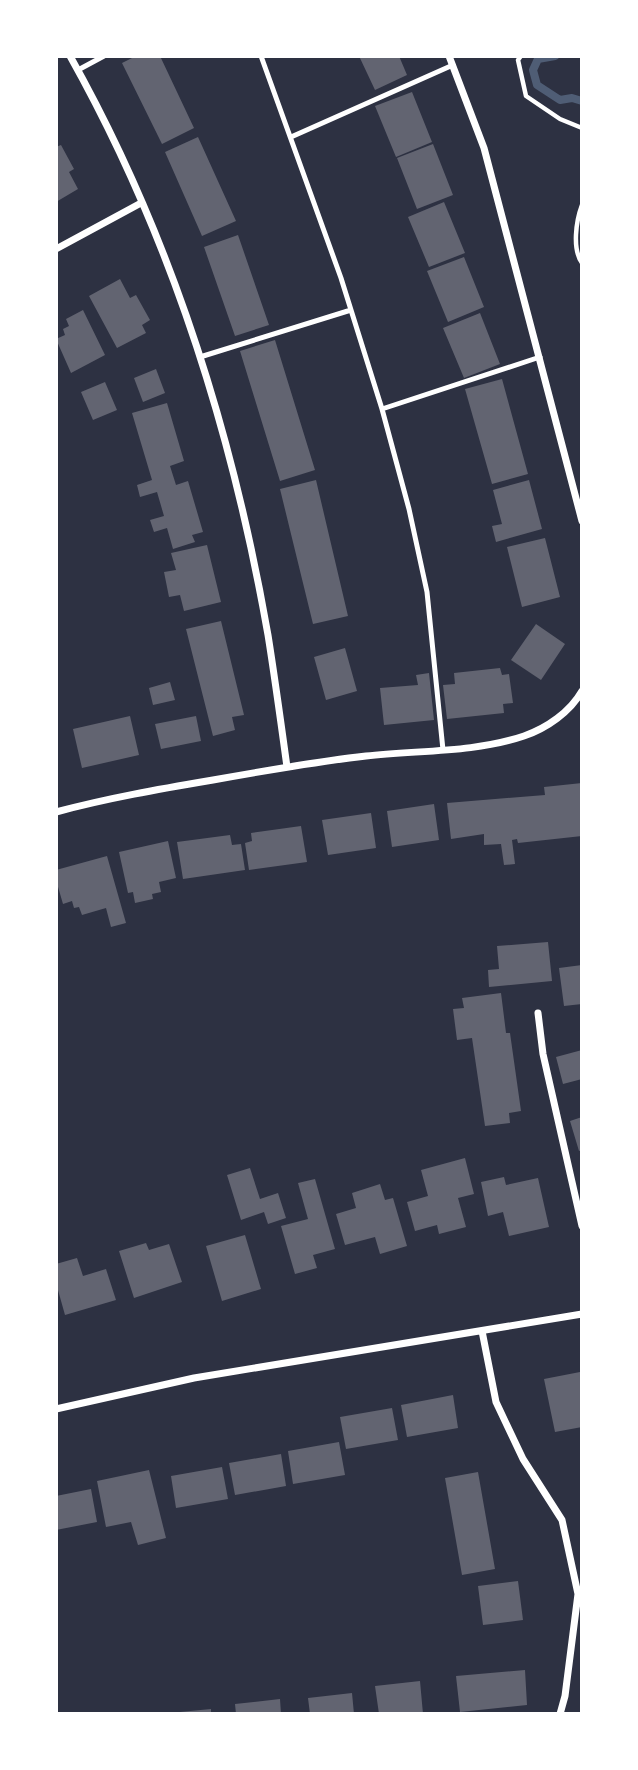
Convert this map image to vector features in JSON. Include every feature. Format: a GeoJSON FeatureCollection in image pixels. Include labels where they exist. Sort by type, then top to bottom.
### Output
{"type":"FeatureCollection","features":[{"type":"Feature","properties":{"kind":"street"},"geometry":{"type":"LineString","coordinates":[[70,56],[141,203],[176,288],[200,357],[241,505],[268,635],[287,766]]}},
{"type":"Feature","properties":{"kind":"street"},"geometry":{"type":"LineString","coordinates":[[449,56],[484,148],[582,521]]}},
{"type":"Feature","properties":{"kind":"street"},"geometry":{"type":"LineString","coordinates":[[56,249],[141,203]]}},
{"type":"Feature","properties":{"kind":"street"},"geometry":{"type":"LineString","coordinates":[[56,812],[107,799],[287,766],[496,744],[527,735],[553,721],[575,703],[582,691]]}},
{"type":"Feature","properties":{"kind":"street"},"geometry":{"type":"LineString","coordinates":[[538,1013],[542,1054],[582,1226]]}},
{"type":"Feature","properties":{"kind":"street"},"geometry":{"type":"LineString","coordinates":[[56,1409],[194,1378],[582,1314]]}},
{"type":"Feature","properties":{"kind":"street"},"geometry":{"type":"LineString","coordinates":[[482,1331],[496,1402],[523,1459],[562,1520],[578,1594],[565,1696],[560,1714]]}},
{"type":"Feature","properties":{"kind":"lane"},"geometry":{"type":"LineString","coordinates":[[78,70],[104,56]]}},
{"type":"Feature","properties":{"kind":"lane"},"geometry":{"type":"LineString","coordinates":[[261,56],[351,310],[409,509],[427,592],[443,750]]}},
{"type":"Feature","properties":{"kind":"lane"},"geometry":{"type":"LineString","coordinates":[[291,137],[453,65]]}},
{"type":"Feature","properties":{"kind":"lane"},"geometry":{"type":"LineString","coordinates":[[200,357],[351,310]]}},
{"type":"Feature","properties":{"kind":"lane"},"geometry":{"type":"LineString","coordinates":[[382,409],[540,357]]}},
{"type":"Feature","properties":{"kind":"path"},"geometry":{"type":"LineString","coordinates":[[521,56],[518,60],[526,96],[560,120],[582,128]]}},
{"type":"Feature","properties":{"kind":"path"},"geometry":{"type":"LineString","coordinates":[[582,205],[577,217],[577,256],[582,263]]}},
{"type":"Feature","properties":{"kind":"building"},"geometry":{"type":"Polygon","coordinates":[[[136,56],[160,56],[194,128],[162,144],[122,63],[136,56]]]}},
{"type":"Feature","properties":{"kind":"building"},"geometry":{"type":"Polygon","coordinates":[[[359,56],[399,56],[407,75],[375,90],[359,56]]]}},
{"type":"Feature","properties":{"kind":"building"},"geometry":{"type":"Polygon","coordinates":[[[412,92],[432,142],[396,157],[375,106],[412,92]]]}},
{"type":"Feature","properties":{"kind":"building"},"geometry":{"type":"Polygon","coordinates":[[[198,137],[236,221],[202,236],[165,152],[198,137]]]}},
{"type":"Feature","properties":{"kind":"building"},"geometry":{"type":"Polygon","coordinates":[[[433,144],[453,195],[417,209],[397,158],[433,144]]]}},
{"type":"Feature","properties":{"kind":"building"},"geometry":{"type":"Polygon","coordinates":[[[61,145],[74,169],[69,172],[78,189],[56,202],[56,147],[61,145]]]}},
{"type":"Feature","properties":{"kind":"building"},"geometry":{"type":"Polygon","coordinates":[[[444,202],[465,253],[429,267],[408,217],[444,202]]]}},
{"type":"Feature","properties":{"kind":"building"},"geometry":{"type":"Polygon","coordinates":[[[238,235],[269,325],[235,336],[204,247],[238,235]]]}},
{"type":"Feature","properties":{"kind":"building"},"geometry":{"type":"Polygon","coordinates":[[[464,257],[484,307],[448,322],[427,271],[464,257]]]}},
{"type":"Feature","properties":{"kind":"building"},"geometry":{"type":"Polygon","coordinates":[[[120,279],[130,298],[136,295],[150,320],[142,325],[146,333],[117,348],[89,296],[120,279]]]}},
{"type":"Feature","properties":{"kind":"building"},"geometry":{"type":"Polygon","coordinates":[[[83,310],[105,355],[71,373],[56,339],[65,335],[63,329],[69,326],[66,319],[83,310]]]}},
{"type":"Feature","properties":{"kind":"building"},"geometry":{"type":"Polygon","coordinates":[[[480,313],[500,364],[464,378],[443,328],[480,313]]]}},
{"type":"Feature","properties":{"kind":"building"},"geometry":{"type":"Polygon","coordinates":[[[275,340],[315,470],[280,481],[240,351],[275,340]]]}},
{"type":"Feature","properties":{"kind":"building"},"geometry":{"type":"Polygon","coordinates":[[[156,369],[165,393],[143,402],[134,378],[156,369]]]}},
{"type":"Feature","properties":{"kind":"building"},"geometry":{"type":"Polygon","coordinates":[[[502,379],[528,474],[492,484],[465,389],[502,379]]]}},
{"type":"Feature","properties":{"kind":"building"},"geometry":{"type":"Polygon","coordinates":[[[105,382],[117,410],[93,420],[81,392],[105,382]]]}},
{"type":"Feature","properties":{"kind":"building"},"geometry":{"type":"Polygon","coordinates":[[[167,403],[184,461],[170,466],[176,485],[188,481],[203,532],[192,535],[195,542],[173,549],[167,528],[154,532],[150,520],[164,516],[157,492],[140,497],[137,485],[152,480],[132,413],[167,403]]]}},
{"type":"Feature","properties":{"kind":"building"},"geometry":{"type":"Polygon","coordinates":[[[316,480],[348,616],[313,624],[280,489],[316,480]]]}},
{"type":"Feature","properties":{"kind":"building"},"geometry":{"type":"Polygon","coordinates":[[[529,480],[542,529],[496,542],[492,526],[502,524],[493,490],[529,480]]]}},
{"type":"Feature","properties":{"kind":"building"},"geometry":{"type":"Polygon","coordinates":[[[545,538],[560,597],[522,607],[507,547],[545,538]]]}},
{"type":"Feature","properties":{"kind":"building"},"geometry":{"type":"Polygon","coordinates":[[[207,545],[221,602],[184,611],[180,595],[169,597],[164,572],[176,570],[171,553],[207,545]]]}},
{"type":"Feature","properties":{"kind":"building"},"geometry":{"type":"Polygon","coordinates":[[[221,621],[244,715],[232,717],[235,730],[213,736],[186,629],[221,621]]]}},
{"type":"Feature","properties":{"kind":"building"},"geometry":{"type":"Polygon","coordinates":[[[536,624],[565,644],[541,680],[511,660],[536,624]]]}},
{"type":"Feature","properties":{"kind":"building"},"geometry":{"type":"Polygon","coordinates":[[[345,648],[357,691],[326,700],[314,657],[345,648]]]}},
{"type":"Feature","properties":{"kind":"building"},"geometry":{"type":"Polygon","coordinates":[[[500,668],[502,675],[509,674],[513,703],[503,704],[504,713],[447,719],[443,685],[455,684],[454,673],[500,668]]]}},
{"type":"Feature","properties":{"kind":"building"},"geometry":{"type":"Polygon","coordinates":[[[429,673],[434,720],[384,725],[380,688],[418,685],[416,675],[429,673]]]}},
{"type":"Feature","properties":{"kind":"building"},"geometry":{"type":"Polygon","coordinates":[[[170,682],[175,700],[153,705],[149,688],[170,682]]]}},
{"type":"Feature","properties":{"kind":"building"},"geometry":{"type":"Polygon","coordinates":[[[130,716],[139,755],[82,768],[73,729],[130,716]]]}},
{"type":"Feature","properties":{"kind":"building"},"geometry":{"type":"Polygon","coordinates":[[[196,716],[201,741],[161,749],[155,724],[196,716]]]}},
{"type":"Feature","properties":{"kind":"building"},"geometry":{"type":"Polygon","coordinates":[[[582,783],[582,836],[518,843],[517,839],[512,840],[515,864],[504,865],[501,844],[484,845],[484,834],[451,839],[447,803],[545,795],[544,787],[582,783]]]}},
{"type":"Feature","properties":{"kind":"building"},"geometry":{"type":"Polygon","coordinates":[[[434,804],[439,840],[392,847],[387,811],[434,804]]]}},
{"type":"Feature","properties":{"kind":"building"},"geometry":{"type":"Polygon","coordinates":[[[371,813],[376,848],[328,855],[322,820],[371,813]]]}},
{"type":"Feature","properties":{"kind":"building"},"geometry":{"type":"Polygon","coordinates":[[[301,826],[307,862],[249,870],[245,843],[252,841],[251,833],[301,826]]]}},
{"type":"Feature","properties":{"kind":"building"},"geometry":{"type":"Polygon","coordinates":[[[230,835],[232,845],[241,844],[245,870],[183,879],[177,842],[230,835]]]}},
{"type":"Feature","properties":{"kind":"building"},"geometry":{"type":"Polygon","coordinates":[[[168,841],[176,878],[159,882],[161,892],[152,894],[153,899],[135,903],[133,892],[128,893],[119,852],[168,841]]]}},
{"type":"Feature","properties":{"kind":"building"},"geometry":{"type":"Polygon","coordinates":[[[107,856],[126,923],[111,927],[106,908],[82,915],[79,907],[74,908],[72,901],[63,904],[56,880],[56,870],[107,856]]]}},
{"type":"Feature","properties":{"kind":"building"},"geometry":{"type":"Polygon","coordinates":[[[548,942],[552,981],[489,987],[488,970],[499,969],[497,946],[548,942]]]}},
{"type":"Feature","properties":{"kind":"building"},"geometry":{"type":"Polygon","coordinates":[[[582,965],[582,1004],[564,1006],[559,968],[582,965]]]}},
{"type":"Feature","properties":{"kind":"building"},"geometry":{"type":"Polygon","coordinates":[[[501,993],[506,1033],[510,1033],[521,1111],[509,1113],[510,1123],[485,1126],[472,1038],[457,1040],[453,1009],[464,1008],[462,998],[501,993]]]}},
{"type":"Feature","properties":{"kind":"building"},"geometry":{"type":"Polygon","coordinates":[[[582,1050],[582,1079],[563,1084],[556,1057],[582,1050]]]}},
{"type":"Feature","properties":{"kind":"building"},"geometry":{"type":"Polygon","coordinates":[[[582,1117],[582,1150],[579,1151],[570,1121],[582,1117]]]}},
{"type":"Feature","properties":{"kind":"building"},"geometry":{"type":"Polygon","coordinates":[[[465,1158],[474,1194],[458,1198],[466,1227],[439,1234],[437,1225],[415,1231],[407,1202],[428,1196],[421,1170],[465,1158]]]}},
{"type":"Feature","properties":{"kind":"building"},"geometry":{"type":"Polygon","coordinates":[[[250,1168],[260,1199],[278,1193],[286,1218],[268,1224],[264,1212],[241,1220],[227,1175],[250,1168]]]}},
{"type":"Feature","properties":{"kind":"building"},"geometry":{"type":"Polygon","coordinates":[[[504,1177],[506,1185],[538,1178],[549,1227],[509,1236],[503,1212],[488,1216],[481,1182],[504,1177]]]}},
{"type":"Feature","properties":{"kind":"building"},"geometry":{"type":"Polygon","coordinates":[[[315,1179],[335,1249],[313,1255],[317,1268],[295,1274],[281,1226],[308,1219],[298,1183],[315,1179]]]}},
{"type":"Feature","properties":{"kind":"building"},"geometry":{"type":"Polygon","coordinates":[[[380,1184],[385,1200],[393,1198],[407,1246],[380,1254],[375,1237],[345,1245],[336,1214],[356,1208],[352,1193],[380,1184]]]}},
{"type":"Feature","properties":{"kind":"building"},"geometry":{"type":"Polygon","coordinates":[[[245,1235],[261,1289],[222,1301],[206,1246],[245,1235]]]}},
{"type":"Feature","properties":{"kind":"building"},"geometry":{"type":"Polygon","coordinates":[[[146,1243],[149,1250],[169,1244],[182,1282],[134,1298],[119,1251],[146,1243]]]}},
{"type":"Feature","properties":{"kind":"building"},"geometry":{"type":"Polygon","coordinates":[[[77,1258],[83,1276],[106,1269],[116,1300],[65,1315],[56,1283],[56,1264],[77,1258]]]}},
{"type":"Feature","properties":{"kind":"building"},"geometry":{"type":"Polygon","coordinates":[[[580,1372],[582,1427],[555,1432],[544,1379],[580,1372]]]}},
{"type":"Feature","properties":{"kind":"building"},"geometry":{"type":"Polygon","coordinates":[[[453,1395],[458,1428],[407,1437],[401,1405],[453,1395]]]}},
{"type":"Feature","properties":{"kind":"building"},"geometry":{"type":"Polygon","coordinates":[[[392,1408],[398,1440],[346,1449],[340,1417],[392,1408]]]}},
{"type":"Feature","properties":{"kind":"building"},"geometry":{"type":"Polygon","coordinates":[[[339,1442],[345,1475],[293,1484],[288,1451],[339,1442]]]}},
{"type":"Feature","properties":{"kind":"building"},"geometry":{"type":"Polygon","coordinates":[[[281,1454],[286,1486],[235,1495],[229,1463],[281,1454]]]}},
{"type":"Feature","properties":{"kind":"building"},"geometry":{"type":"Polygon","coordinates":[[[222,1467],[228,1499],[176,1508],[171,1476],[222,1467]]]}},
{"type":"Feature","properties":{"kind":"building"},"geometry":{"type":"Polygon","coordinates":[[[149,1470],[166,1538],[138,1545],[131,1522],[106,1527],[97,1481],[149,1470]]]}},
{"type":"Feature","properties":{"kind":"building"},"geometry":{"type":"Polygon","coordinates":[[[478,1472],[495,1569],[462,1575],[445,1478],[478,1472]]]}},
{"type":"Feature","properties":{"kind":"building"},"geometry":{"type":"Polygon","coordinates":[[[91,1489],[97,1522],[56,1530],[56,1496],[91,1489]]]}},
{"type":"Feature","properties":{"kind":"building"},"geometry":{"type":"Polygon","coordinates":[[[518,1581],[523,1620],[483,1625],[478,1586],[518,1581]]]}},
{"type":"Feature","properties":{"kind":"building"},"geometry":{"type":"Polygon","coordinates":[[[525,1670],[527,1705],[460,1712],[456,1676],[525,1670]]]}},
{"type":"Feature","properties":{"kind":"building"},"geometry":{"type":"Polygon","coordinates":[[[420,1681],[423,1714],[379,1714],[375,1686],[420,1681]]]}},
{"type":"Feature","properties":{"kind":"building"},"geometry":{"type":"Polygon","coordinates":[[[352,1693],[354,1714],[310,1714],[308,1698],[352,1693]]]}},
{"type":"Feature","properties":{"kind":"building"},"geometry":{"type":"Polygon","coordinates":[[[280,1699],[281,1714],[236,1714],[235,1704],[280,1699]]]}},
{"type":"Feature","properties":{"kind":"building"},"geometry":{"type":"Polygon","coordinates":[[[211,1709],[211,1714],[180,1714],[180,1712],[211,1709]]]}},
{"type":"Feature","properties":{"kind":"waterway"},"geometry":{"type":"LineString","coordinates":[[555,56],[538,59],[533,70],[537,85],[560,100],[572,98],[582,101]]}}]}
